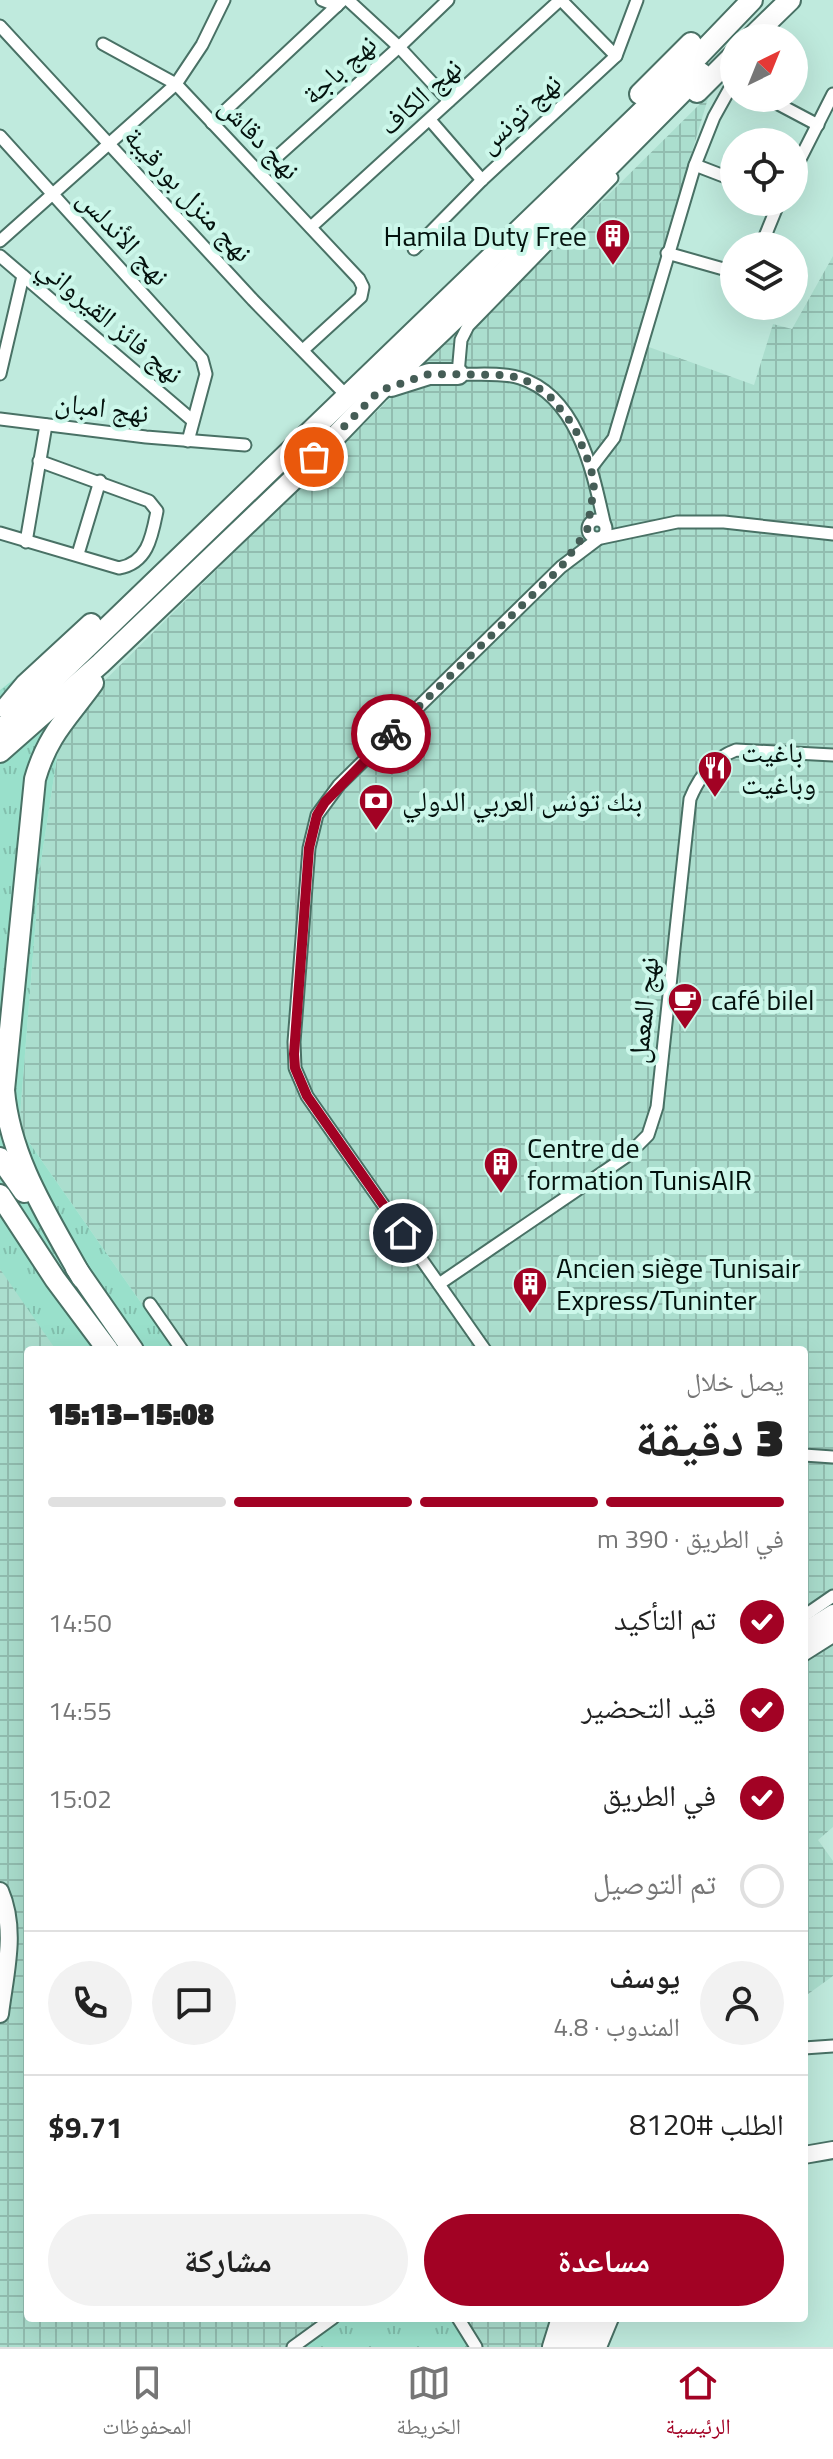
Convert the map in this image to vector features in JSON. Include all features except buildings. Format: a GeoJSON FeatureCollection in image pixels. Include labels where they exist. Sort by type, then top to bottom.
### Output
{"type":"FeatureCollection","features":[{"type":"Feature","properties":{"kind":"highway"},"geometry":{"type":"LineString","coordinates":[[486,261],[545,191],[733,0]]}},
{"type":"Feature","properties":{"kind":"highway"},"geometry":{"type":"LineString","coordinates":[[513,263],[682,82],[752,0]]}},
{"type":"Feature","properties":{"kind":"highway"},"geometry":{"type":"LineString","coordinates":[[748,24],[771,0]]}},
{"type":"Feature","properties":{"kind":"highway"},"geometry":{"type":"LineString","coordinates":[[765,24],[790,0]]}},
{"type":"Feature","properties":{"kind":"highway"},"geometry":{"type":"LineString","coordinates":[[0,731],[486,261],[720,50]]}},
{"type":"Feature","properties":{"kind":"highway"},"geometry":{"type":"LineString","coordinates":[[0,752],[100,664],[513,263],[720,82]]}},
{"type":"Feature","properties":{"kind":"highway"},"geometry":{"type":"LineString","coordinates":[[379,391],[418,376],[458,374]]}},
{"type":"Feature","properties":{"kind":"highway"},"geometry":{"type":"LineString","coordinates":[[0,713],[26,684],[183,540],[220,508],[246,491]]}},
{"type":"Feature","properties":{"kind":"highway"},"geometry":{"type":"LineString","coordinates":[[82,1278],[27,1178],[6,1115],[4,1090],[35,779],[42,755],[54,733],[92,685],[100,664]]}},
{"type":"Feature","properties":{"kind":"highway"},"geometry":{"type":"LineString","coordinates":[[0,700],[26,684]]}},
{"type":"Feature","properties":{"kind":"highway"},"geometry":{"type":"LineString","coordinates":[[0,768],[52,713],[62,697]]}},
{"type":"Feature","properties":{"kind":"highway"},"geometry":{"type":"LineString","coordinates":[[0,1158],[130,1346]]}},
{"type":"Feature","properties":{"kind":"highway"},"geometry":{"type":"LineString","coordinates":[[0,1195],[55,1279]]}},
{"type":"Feature","properties":{"kind":"highway"},"geometry":{"type":"LineString","coordinates":[[0,1207],[105,1346]]}},
{"type":"Feature","properties":{"kind":"highway"},"geometry":{"type":"LineString","coordinates":[[542,2347],[550,2322]]}},
{"type":"Feature","properties":{"kind":"highway"},"geometry":{"type":"LineString","coordinates":[[553,2347],[561,2322]]}},
{"type":"Feature","properties":{"kind":"highway"},"geometry":{"type":"LineString","coordinates":[[571,2347],[580,2322]]}},
{"type":"Feature","properties":{"kind":"highway"},"geometry":{"type":"LineString","coordinates":[[586,2347],[595,2322]]}},
{"type":"Feature","properties":{"kind":"street"},"geometry":{"type":"LineString","coordinates":[[322,0],[343,2],[399,47],[449,101]]}},
{"type":"Feature","properties":{"kind":"street","name":"نهج باجة"},"geometry":{"type":"LineString","coordinates":[[260,172],[448,0]]}},
{"type":"Feature","properties":{"kind":"street"},"geometry":{"type":"LineString","coordinates":[[560,0],[616,56]]}},
{"type":"Feature","properties":{"kind":"street","name":"نهج الكاف"},"geometry":{"type":"LineString","coordinates":[[311,227],[560,0]]}},
{"type":"Feature","properties":{"kind":"street","name":"نهج تونس"},"geometry":{"type":"LineString","coordinates":[[414,249],[482,180],[616,56],[637,0]]}},
{"type":"Feature","properties":{"kind":"street"},"geometry":{"type":"LineString","coordinates":[[0,241],[176,84],[202,45],[218,2]]}},
{"type":"Feature","properties":{"kind":"street"},"geometry":{"type":"LineString","coordinates":[[212,123],[343,2]]}},
{"type":"Feature","properties":{"kind":"street","name":"نهج منزل بورقيبة"},"geometry":{"type":"LineString","coordinates":[[0,26],[346,395]]}},
{"type":"Feature","properties":{"kind":"street","name":"نهج دقاش"},"geometry":{"type":"LineString","coordinates":[[103,44],[176,84],[359,279],[363,287],[361,297],[303,350]]}},
{"type":"Feature","properties":{"kind":"street"},"geometry":{"type":"LineString","coordinates":[[808,144],[833,94]]}},
{"type":"Feature","properties":{"kind":"street"},"geometry":{"type":"LineString","coordinates":[[591,468],[606,452],[618,425],[667,253],[695,165],[720,102]]}},
{"type":"Feature","properties":{"kind":"street"},"geometry":{"type":"LineString","coordinates":[[793,112],[818,125]]}},
{"type":"Feature","properties":{"kind":"street"},"geometry":{"type":"LineString","coordinates":[[430,120],[482,180]]}},
{"type":"Feature","properties":{"kind":"street","name":"نهج الأندلس"},"geometry":{"type":"LineString","coordinates":[[0,136],[196,351],[206,374],[192,420]]}},
{"type":"Feature","properties":{"kind":"street"},"geometry":{"type":"LineString","coordinates":[[695,165],[720,175]]}},
{"type":"Feature","properties":{"kind":"street"},"geometry":{"type":"LineString","coordinates":[[602,532],[591,468],[574,426],[548,394],[522,378],[458,374],[461,340],[468,326],[612,178]]}},
{"type":"Feature","properties":{"kind":"street"},"geometry":{"type":"LineString","coordinates":[[667,253],[720,268]]}},
{"type":"Feature","properties":{"kind":"street","name":"نهج فائز القيرواني"},"geometry":{"type":"LineString","coordinates":[[0,256],[192,420]]}},
{"type":"Feature","properties":{"kind":"street"},"geometry":{"type":"LineString","coordinates":[[0,374],[23,276]]}},
{"type":"Feature","properties":{"kind":"street","name":"نهج امبان"},"geometry":{"type":"LineString","coordinates":[[0,419],[245,445]]}},
{"type":"Feature","properties":{"kind":"street"},"geometry":{"type":"LineString","coordinates":[[188,441],[192,420]]}},
{"type":"Feature","properties":{"kind":"street"},"geometry":{"type":"LineString","coordinates":[[26,542],[46,425]]}},
{"type":"Feature","properties":{"kind":"street"},"geometry":{"type":"LineString","coordinates":[[0,533],[119,568],[134,561],[150,546],[157,511],[149,501],[39,461]]}},
{"type":"Feature","properties":{"kind":"street"},"geometry":{"type":"LineString","coordinates":[[78,554],[100,481]]}},
{"type":"Feature","properties":{"kind":"street"},"geometry":{"type":"LineString","coordinates":[[594,488],[587,529],[591,537],[602,532],[644,529],[677,522],[724,522],[833,534]]}},
{"type":"Feature","properties":{"kind":"street"},"geometry":{"type":"LineString","coordinates":[[561,567],[592,521],[602,532]]}},
{"type":"Feature","properties":{"kind":"street"},"geometry":{"type":"LineString","coordinates":[[482,1346],[307,1096],[295,1068],[294,1042],[309,848],[317,815],[339,785],[561,567],[602,532]]}},
{"type":"Feature","properties":{"kind":"street","name":"نهج المعمل"},"geometry":{"type":"LineString","coordinates":[[439,1284],[627,1156],[648,1135],[657,1107],[690,799],[707,769],[736,750],[833,755]]}},
{"type":"Feature","properties":{"kind":"street"},"geometry":{"type":"LineString","coordinates":[[150,1304],[179,1346]]}},
{"type":"Feature","properties":{"kind":"street"},"geometry":{"type":"LineString","coordinates":[[808,1455],[833,1457]]}},
{"type":"Feature","properties":{"kind":"street"},"geometry":{"type":"LineString","coordinates":[[808,1613],[833,1596]]}},
{"type":"Feature","properties":{"kind":"street"},"geometry":{"type":"LineString","coordinates":[[808,1629],[833,1613]]}},
{"type":"Feature","properties":{"kind":"street"},"geometry":{"type":"LineString","coordinates":[[808,1643],[833,1628]]}},
{"type":"Feature","properties":{"kind":"street"},"geometry":{"type":"LineString","coordinates":[[808,1653],[833,1637]]}},
{"type":"Feature","properties":{"kind":"street"},"geometry":{"type":"LineString","coordinates":[[0,1891],[9,1918],[10,1938],[0,2014]]}},
{"type":"Feature","properties":{"kind":"street"},"geometry":{"type":"LineString","coordinates":[[808,2048],[833,2046]]}},
{"type":"Feature","properties":{"kind":"street"},"geometry":{"type":"LineString","coordinates":[[808,2154],[833,2150]]}},
{"type":"Feature","properties":{"kind":"street"},"geometry":{"type":"LineString","coordinates":[[293,2347],[327,2322]]}},
{"type":"Feature","properties":{"kind":"street"},"geometry":{"type":"LineString","coordinates":[[460,2322],[476,2347]]}},
{"type":"Feature","properties":{"kind":"street"},"geometry":{"type":"LineString","coordinates":[[598,2347],[608,2322]]}},
{"type":"Feature","properties":{"kind":"shaded area"},"geometry":{"type":"Polygon","coordinates":[[[709,95],[635,342],[754,385],[773,324],[792,329],[797,320],[808,320],[808,301],[833,256],[833,1827],[818,1840],[833,1861],[833,1976],[808,1994],[808,1346],[171,1346],[19,1128],[40,868],[61,731],[97,688],[451,338],[472,330],[709,95]]]}},
{"type":"Feature","properties":{"kind":"shaded area"},"geometry":{"type":"Polygon","coordinates":[[[0,1220],[89,1346],[24,1346],[24,2322],[556,2322],[548,2347],[0,2347],[0,1220]]]}},
{"type":"Feature","properties":{"kind":"green space"},"geometry":{"type":"Polygon","coordinates":[[[22,673],[71,718],[61,731],[40,868],[19,1128],[171,1346],[53,1346],[0,1269],[0,690],[22,673]]]}},
{"type":"Feature","properties":{"kind":"green space"},"geometry":{"type":"Polygon","coordinates":[[[339,2322],[454,2322],[470,2347],[303,2347],[339,2322]]]}},
{"type":"Feature","properties":{"kind":"way so far"},"geometry":{"type":"LineString","coordinates":[[314,457],[379,391],[429,374],[503,375],[522,378],[548,394],[574,426],[591,468],[594,488],[587,531],[561,567],[391,734]]}},
{"type":"Feature","properties":{"kind":"place","name":"Hamila Duty Free"},"geometry":{"type":"Point","coordinates":[613,267]}},
{"type":"Feature","properties":{"kind":"place","name":"باغيت وباغيت"},"geometry":{"type":"Point","coordinates":[715,799]}},
{"type":"Feature","properties":{"kind":"place","name":"بنك تونس العربي الدولي"},"geometry":{"type":"Point","coordinates":[376,832]}},
{"type":"Feature","properties":{"kind":"place","name":"café bilel"},"geometry":{"type":"Point","coordinates":[685,1031]}},
{"type":"Feature","properties":{"kind":"place","name":"Centre de formation TunisAIR"},"geometry":{"type":"Point","coordinates":[501,1195]}},
{"type":"Feature","properties":{"kind":"place","name":"Ancien siège Tunisair Express/Tuninter"},"geometry":{"type":"Point","coordinates":[530,1315]}},
{"type":"Feature","properties":{"kind":"route"},"geometry":{"type":"LineString","coordinates":[[391,734],[339,785],[317,815],[309,848],[294,1054],[295,1068],[307,1096],[403,1233]]}}]}
